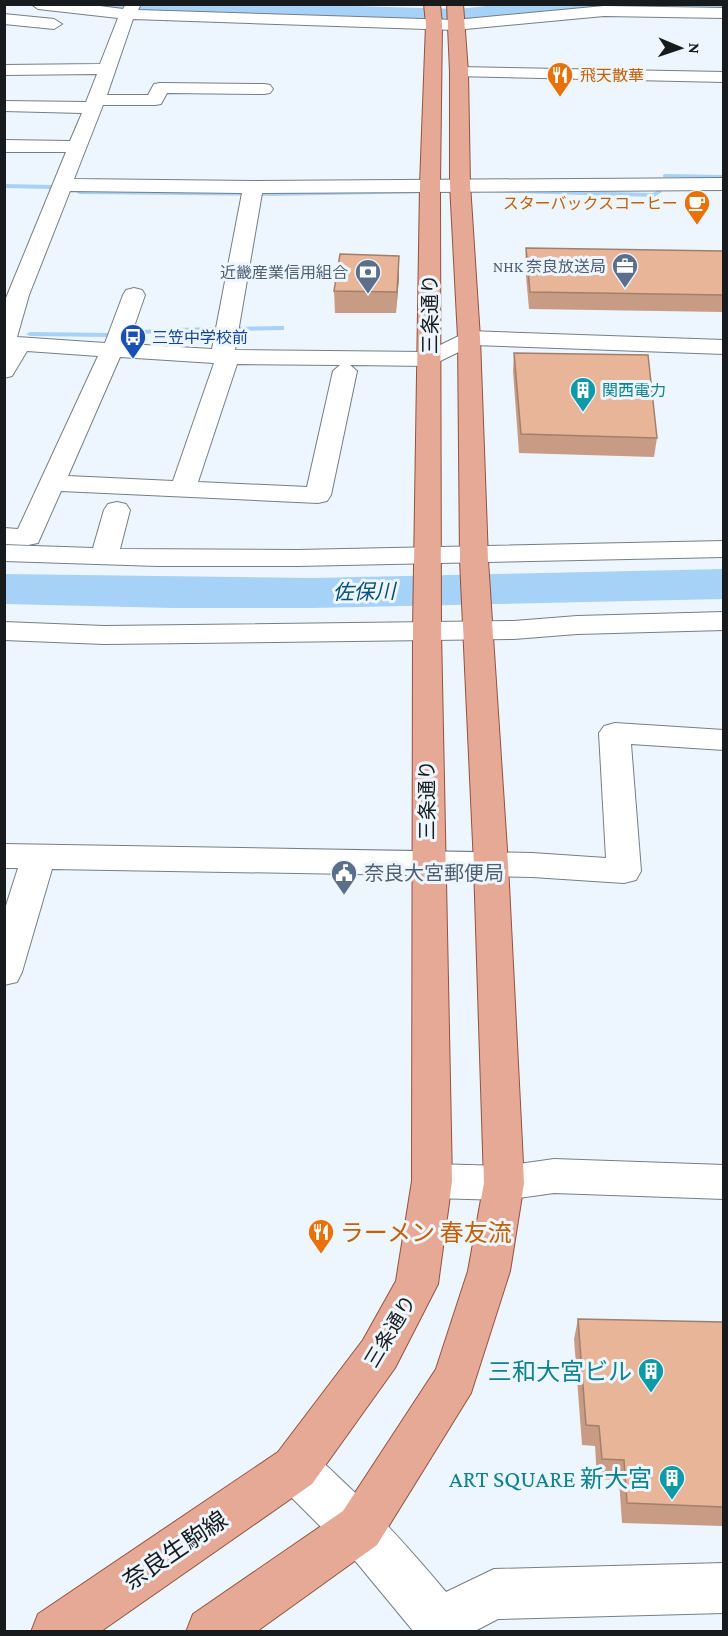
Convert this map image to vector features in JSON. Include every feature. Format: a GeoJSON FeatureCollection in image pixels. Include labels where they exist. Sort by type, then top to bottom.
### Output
{"type":"FeatureCollection","features":[{"type":"Feature","properties":{"kind":"main road","name":"三条通り"},"geometry":{"type":"LineString","coordinates":[[295,1468],[379,1354],[417,1284],[432,1181],[427,863],[427,626],[432,15]]}},
{"type":"Feature","properties":{"kind":"main road","name":"三条通り"},"geometry":{"type":"LineString","coordinates":[[360,1528],[456,1378],[489,1271],[504,1183],[491,865],[474,557],[469,338],[460,184],[459,72],[455,16]]}},
{"type":"Feature","properties":{"kind":"main road","name":"奈良生駒線"},"geometry":{"type":"LineString","coordinates":[[56,1632],[295,1468]]}},
{"type":"Feature","properties":{"kind":"main road"},"geometry":{"type":"LineString","coordinates":[[211,1632],[360,1528]]}},
{"type":"Feature","properties":{"kind":"street"},"geometry":{"type":"LineString","coordinates":[[38,4],[129,11],[432,15]]}},
{"type":"Feature","properties":{"kind":"street"},"geometry":{"type":"LineString","coordinates":[[194,4],[455,16],[604,11],[689,11],[723,14]]}},
{"type":"Feature","properties":{"kind":"street"},"geometry":{"type":"LineString","coordinates":[[4,371],[18,296],[129,11]]}},
{"type":"Feature","properties":{"kind":"street"},"geometry":{"type":"LineString","coordinates":[[4,19],[54,24]]}},
{"type":"Feature","properties":{"kind":"street"},"geometry":{"type":"LineString","coordinates":[[4,70],[106,69]]}},
{"type":"Feature","properties":{"kind":"street"},"geometry":{"type":"LineString","coordinates":[[459,72],[723,77]]}},
{"type":"Feature","properties":{"kind":"street"},"geometry":{"type":"LineString","coordinates":[[4,106],[155,100],[160,88],[264,89]]}},
{"type":"Feature","properties":{"kind":"street"},"geometry":{"type":"LineString","coordinates":[[4,146],[77,147]]}},
{"type":"Feature","properties":{"kind":"street"},"geometry":{"type":"LineString","coordinates":[[62,185],[253,187],[723,184]]}},
{"type":"Feature","properties":{"kind":"street"},"geometry":{"type":"LineString","coordinates":[[183,489],[225,357],[253,187]]}},
{"type":"Feature","properties":{"kind":"street"},"geometry":{"type":"LineString","coordinates":[[4,536],[28,537],[107,360],[114,350],[134,295]]}},
{"type":"Feature","properties":{"kind":"street"},"geometry":{"type":"LineString","coordinates":[[10,343],[225,357],[430,359],[469,338],[723,347]]}},
{"type":"Feature","properties":{"kind":"street"},"geometry":{"type":"LineString","coordinates":[[52,483],[318,495],[345,370]]}},
{"type":"Feature","properties":{"kind":"street"},"geometry":{"type":"LineString","coordinates":[[104,557],[117,510]]}},
{"type":"Feature","properties":{"kind":"street"},"geometry":{"type":"LineString","coordinates":[[4,554],[104,557],[474,557],[723,549]]}},
{"type":"Feature","properties":{"kind":"street"},"geometry":{"type":"LineString","coordinates":[[4,631],[104,635],[723,621]]}},
{"type":"Feature","properties":{"kind":"street"},"geometry":{"type":"LineString","coordinates":[[4,972],[21,857],[532,865],[624,871],[615,733],[723,740]]}},
{"type":"Feature","properties":{"kind":"street"},"geometry":{"type":"LineString","coordinates":[[432,1181],[504,1183],[554,1176],[723,1182]]}},
{"type":"Feature","properties":{"kind":"street"},"geometry":{"type":"LineString","coordinates":[[295,1468],[360,1528],[440,1627],[494,1594],[723,1588]]}},
{"type":"Feature","properties":{"kind":"building","name":"NHK 奈良放送局"},"geometry":{"type":"Polygon","coordinates":[[[526,248],[723,251],[723,295],[530,292],[526,248]]]}},
{"type":"Feature","properties":{"kind":"building"},"geometry":{"type":"Polygon","coordinates":[[[340,254],[399,256],[397,292],[334,291],[340,254]]]}},
{"type":"Feature","properties":{"kind":"building","name":"関西電力"},"geometry":{"type":"Polygon","coordinates":[[[514,353],[648,355],[657,438],[521,434],[514,353]]]}},
{"type":"Feature","properties":{"kind":"building","name":"三和大宮ビル"},"geometry":{"type":"Polygon","coordinates":[[[578,1319],[723,1322],[723,1507],[627,1503],[624,1460],[602,1459],[599,1426],[586,1425],[578,1319]]]}},
{"type":"Feature","properties":{"kind":"waterway"},"geometry":{"type":"LineString","coordinates":[[79,4],[141,9],[458,18],[594,4]]}},
{"type":"Feature","properties":{"kind":"waterway"},"geometry":{"type":"LineString","coordinates":[[684,4],[724,8]]}},
{"type":"Feature","properties":{"kind":"waterway"},"geometry":{"type":"LineString","coordinates":[[665,176],[724,177]]}},
{"type":"Feature","properties":{"kind":"waterway"},"geometry":{"type":"LineString","coordinates":[[4,186],[51,187]]}},
{"type":"Feature","properties":{"kind":"waterway"},"geometry":{"type":"LineString","coordinates":[[486,191],[654,195],[659,192]]}},
{"type":"Feature","properties":{"kind":"waterway"},"geometry":{"type":"LineString","coordinates":[[79,192],[271,194],[429,192]]}},
{"type":"Feature","properties":{"kind":"waterway"},"geometry":{"type":"LineString","coordinates":[[30,334],[110,335],[167,330],[281,328]]}},
{"type":"Feature","properties":{"kind":"waterway","name":"佐保川"},"geometry":{"type":"LineString","coordinates":[[4,589],[312,593],[724,584]]}},
{"type":"Feature","properties":{"kind":"place","name":"飛天散華"},"geometry":{"type":"Point","coordinates":[560,98]}},
{"type":"Feature","properties":{"kind":"place","name":"スターバックスコーヒー"},"geometry":{"type":"Point","coordinates":[697,226]}},
{"type":"Feature","properties":{"kind":"place","name":"NHK 奈良放送局"},"geometry":{"type":"Point","coordinates":[625,289]}},
{"type":"Feature","properties":{"kind":"place","name":"近畿産業信用組合"},"geometry":{"type":"Point","coordinates":[368,295]}},
{"type":"Feature","properties":{"kind":"place","name":"三笠中学校前"},"geometry":{"type":"Point","coordinates":[133,360]}},
{"type":"Feature","properties":{"kind":"place","name":"関西電力"},"geometry":{"type":"Point","coordinates":[583,413]}},
{"type":"Feature","properties":{"kind":"place","name":"奈良大宮郵便局"},"geometry":{"type":"Point","coordinates":[344,896]}},
{"type":"Feature","properties":{"kind":"place","name":"ラーメン 春友流"},"geometry":{"type":"Point","coordinates":[321,1255]}},
{"type":"Feature","properties":{"kind":"place","name":"三和大宮ビル"},"geometry":{"type":"Point","coordinates":[651,1394]}},
{"type":"Feature","properties":{"kind":"place","name":"ART SQUARE 新大宮"},"geometry":{"type":"Point","coordinates":[672,1501]}}]}
